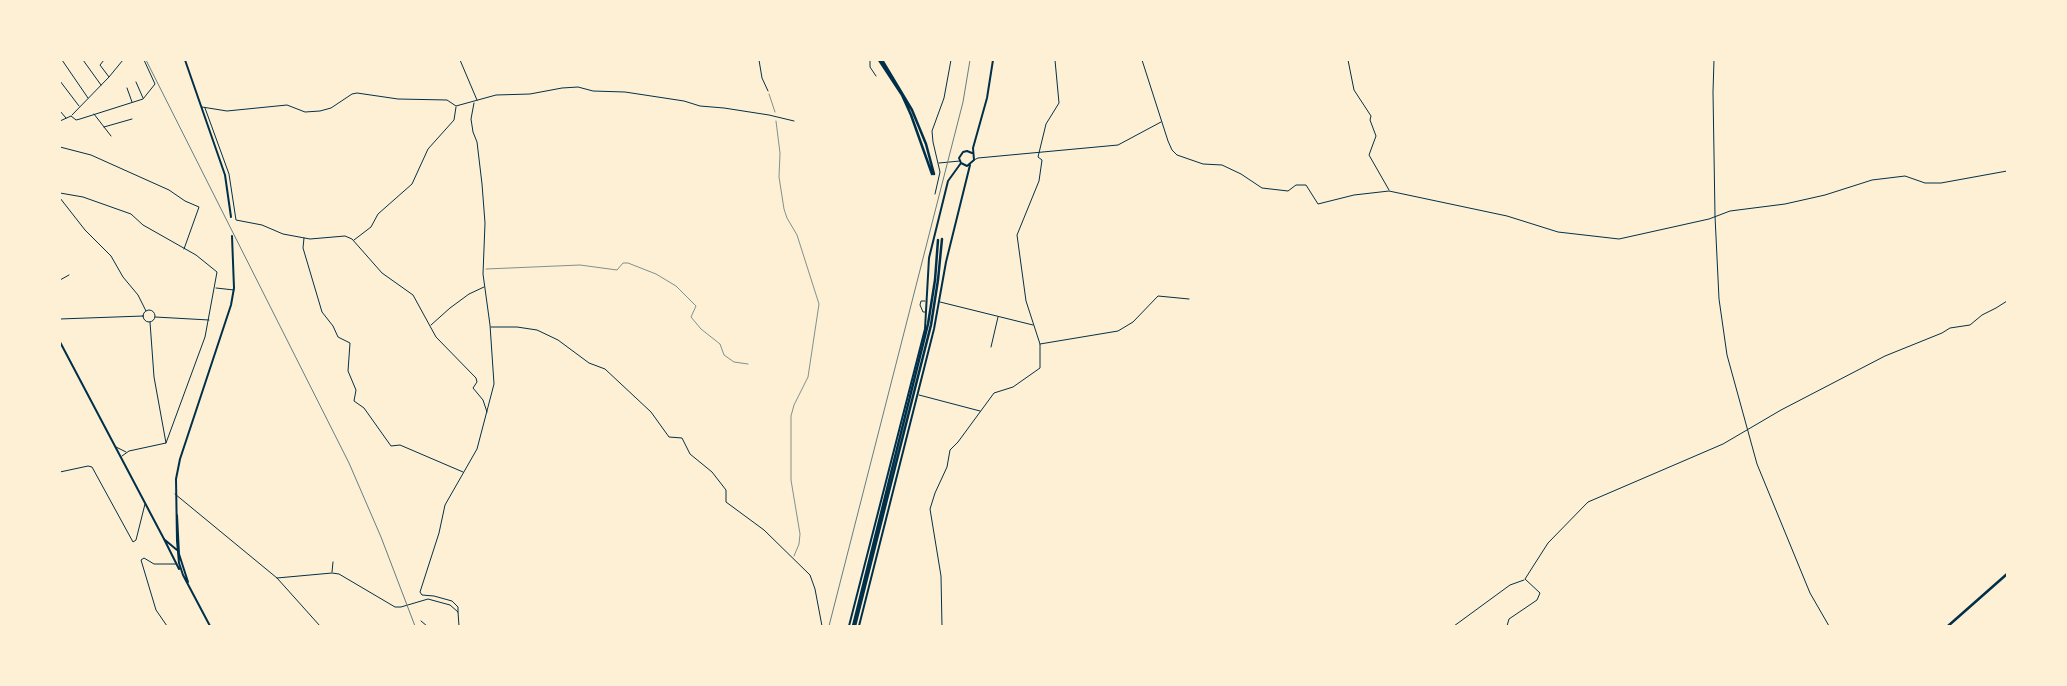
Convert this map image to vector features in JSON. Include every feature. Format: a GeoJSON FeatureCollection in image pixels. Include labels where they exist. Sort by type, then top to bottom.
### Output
{"type":"FeatureCollection","features":[{"type":"Feature","properties":{"kind":"main road"},"geometry":{"type":"LineString","coordinates":[[881,60],[912,110],[926,144],[933,174]]}},
{"type":"Feature","properties":{"kind":"main road"},"geometry":{"type":"LineString","coordinates":[[854,626],[931,325],[938,280],[940,240]]}},
{"type":"Feature","properties":{"kind":"main road"},"geometry":{"type":"LineString","coordinates":[[1948,626],[2007,574]]}},
{"type":"Feature","properties":{"kind":"street"},"geometry":{"type":"LineString","coordinates":[[61,60],[89,99]]}},
{"type":"Feature","properties":{"kind":"street"},"geometry":{"type":"LineString","coordinates":[[83,60],[101,85]]}},
{"type":"Feature","properties":{"kind":"street"},"geometry":{"type":"LineString","coordinates":[[104,60],[100,65],[109,77]]}},
{"type":"Feature","properties":{"kind":"street"},"geometry":{"type":"LineString","coordinates":[[60,121],[71,116],[89,99],[123,60]]}},
{"type":"Feature","properties":{"kind":"street"},"geometry":{"type":"LineString","coordinates":[[71,116],[76,120],[142,99],[155,84],[144,60]]}},
{"type":"Feature","properties":{"kind":"street"},"geometry":{"type":"LineString","coordinates":[[185,60],[225,175],[231,217]]}},
{"type":"Feature","properties":{"kind":"street"},"geometry":{"type":"LineString","coordinates":[[460,60],[477,100]]}},
{"type":"Feature","properties":{"kind":"street"},"geometry":{"type":"LineString","coordinates":[[759,60],[762,78],[768,91]]}},
{"type":"Feature","properties":{"kind":"street"},"geometry":{"type":"LineString","coordinates":[[870,60],[870,67],[876,76]]}},
{"type":"Feature","properties":{"kind":"street"},"geometry":{"type":"LineString","coordinates":[[935,194],[940,175],[932,131],[944,98],[951,60]]}},
{"type":"Feature","properties":{"kind":"street"},"geometry":{"type":"LineString","coordinates":[[972,153],[987,98],[993,60]]}},
{"type":"Feature","properties":{"kind":"street"},"geometry":{"type":"LineString","coordinates":[[942,626],[941,576],[930,509],[947,467],[950,450],[994,393],[1014,387],[1039,371],[1040,344],[1026,301],[1017,235],[1039,181],[1042,160],[1038,157],[1046,124],[1059,103],[1055,60]]}},
{"type":"Feature","properties":{"kind":"street"},"geometry":{"type":"LineString","coordinates":[[1142,60],[1161,122],[1172,150],[1177,155],[1203,164],[1222,165],[1241,174],[1262,188],[1288,191],[1296,185],[1306,184],[1318,204],[1354,195],[1389,191],[1507,216],[1558,232],[1619,239],[1730,212],[1785,204],[1825,195],[1872,180],[1905,176],[1925,184],[1941,183],[2007,171]]}},
{"type":"Feature","properties":{"kind":"street"},"geometry":{"type":"LineString","coordinates":[[1348,60],[1354,90],[1371,116],[1370,120],[1376,136],[1370,155],[1389,191]]}},
{"type":"Feature","properties":{"kind":"street"},"geometry":{"type":"LineString","coordinates":[[1714,60],[1715,216],[1719,299],[1727,355],[1756,464],[1806,584],[1828,626]]}},
{"type":"Feature","properties":{"kind":"street"},"geometry":{"type":"LineString","coordinates":[[60,81],[80,107]]}},
{"type":"Feature","properties":{"kind":"street"},"geometry":{"type":"LineString","coordinates":[[136,82],[142,99]]}},
{"type":"Feature","properties":{"kind":"street"},"geometry":{"type":"LineString","coordinates":[[60,88],[63,85]]}},
{"type":"Feature","properties":{"kind":"street"},"geometry":{"type":"LineString","coordinates":[[202,106],[227,111],[287,105],[305,112],[320,111],[331,108],[352,94],[357,93],[398,99],[447,100],[456,106],[496,95],[530,94],[578,87],[593,91],[636,93],[684,101],[700,106],[724,108],[794,121]]}},
{"type":"Feature","properties":{"kind":"street"},"geometry":{"type":"LineString","coordinates":[[127,88],[133,103]]}},
{"type":"Feature","properties":{"kind":"street"},"geometry":{"type":"LineString","coordinates":[[459,626],[458,607],[452,601],[422,595],[420,592],[439,533],[445,505],[476,452],[494,380],[483,269],[485,223],[477,142],[472,123],[474,102]]}},
{"type":"Feature","properties":{"kind":"street"},"geometry":{"type":"LineString","coordinates":[[353,240],[371,226],[378,214],[412,184],[430,148],[454,120],[456,106]]}},
{"type":"Feature","properties":{"kind":"street"},"geometry":{"type":"LineString","coordinates":[[205,108],[229,174],[237,221],[262,225],[282,234],[310,239],[345,236],[353,240],[382,273],[398,286],[411,293],[441,343],[478,381],[473,388],[483,400],[487,412]]}},
{"type":"Feature","properties":{"kind":"street"},"geometry":{"type":"LineString","coordinates":[[60,111],[67,118]]}},
{"type":"Feature","properties":{"kind":"street"},"geometry":{"type":"LineString","coordinates":[[94,114],[110,136]]}},
{"type":"Feature","properties":{"kind":"street"},"geometry":{"type":"LineString","coordinates":[[104,127],[132,119]]}},
{"type":"Feature","properties":{"kind":"street"},"geometry":{"type":"LineString","coordinates":[[854,626],[918,395],[946,262],[970,165],[978,158],[1118,145],[1161,122]]}},
{"type":"Feature","properties":{"kind":"street"},"geometry":{"type":"LineString","coordinates":[[60,147],[91,155],[170,190],[184,201],[198,207],[184,249]]}},
{"type":"Feature","properties":{"kind":"street"},"geometry":{"type":"LineString","coordinates":[[938,163],[957,160],[963,152],[973,148]]}},
{"type":"Feature","properties":{"kind":"street"},"geometry":{"type":"LineString","coordinates":[[969,151],[978,158]]}},
{"type":"Feature","properties":{"kind":"street"},"geometry":{"type":"LineString","coordinates":[[960,158],[961,162]]}},
{"type":"Feature","properties":{"kind":"street"},"geometry":{"type":"LineString","coordinates":[[957,160],[965,166],[968,172]]}},
{"type":"Feature","properties":{"kind":"street"},"geometry":{"type":"LineString","coordinates":[[854,626],[927,312],[925,301],[929,258],[951,175],[961,162]]}},
{"type":"Feature","properties":{"kind":"street"},"geometry":{"type":"LineString","coordinates":[[965,166],[970,165]]}},
{"type":"Feature","properties":{"kind":"street"},"geometry":{"type":"LineString","coordinates":[[60,194],[83,197],[128,213],[143,225],[196,255],[217,272],[209,320],[172,431],[166,443],[119,454]]}},
{"type":"Feature","properties":{"kind":"street"},"geometry":{"type":"LineString","coordinates":[[60,199],[85,230],[111,256],[123,277],[138,295],[146,311]]}},
{"type":"Feature","properties":{"kind":"street"},"geometry":{"type":"LineString","coordinates":[[184,575],[178,550],[175,494],[179,464],[225,328],[234,290],[232,236]]}},
{"type":"Feature","properties":{"kind":"street"},"geometry":{"type":"LineString","coordinates":[[305,238],[303,248],[322,312],[333,326],[338,338],[350,344],[348,371],[356,390],[354,401],[364,408],[391,446],[400,445],[463,472]]}},
{"type":"Feature","properties":{"kind":"street"},"geometry":{"type":"LineString","coordinates":[[60,280],[69,275]]}},
{"type":"Feature","properties":{"kind":"street"},"geometry":{"type":"LineString","coordinates":[[430,325],[469,294],[485,287]]}},
{"type":"Feature","properties":{"kind":"street"},"geometry":{"type":"LineString","coordinates":[[215,288],[234,290]]}},
{"type":"Feature","properties":{"kind":"street"},"geometry":{"type":"LineString","coordinates":[[1040,344],[1118,331],[1133,322],[1158,296],[1189,299]]}},
{"type":"Feature","properties":{"kind":"street"},"geometry":{"type":"LineString","coordinates":[[1454,626],[1510,585],[1525,579],[1548,543],[1588,502],[1723,444],[1885,356],[1950,328],[1970,325],[1982,315],[2007,300]]}},
{"type":"Feature","properties":{"kind":"street"},"geometry":{"type":"LineString","coordinates":[[925,301],[921,301],[920,305],[923,312],[927,312]]}},
{"type":"Feature","properties":{"kind":"street"},"geometry":{"type":"LineString","coordinates":[[939,302],[1035,325]]}},
{"type":"Feature","properties":{"kind":"street"},"geometry":{"type":"LineString","coordinates":[[143,316],[146,311]]}},
{"type":"Feature","properties":{"kind":"street"},"geometry":{"type":"LineString","coordinates":[[146,311],[151,311],[155,317]]}},
{"type":"Feature","properties":{"kind":"street"},"geometry":{"type":"LineString","coordinates":[[60,320],[143,316]]}},
{"type":"Feature","properties":{"kind":"street"},"geometry":{"type":"LineString","coordinates":[[143,316],[146,322],[150,322]]}},
{"type":"Feature","properties":{"kind":"street"},"geometry":{"type":"LineString","coordinates":[[991,347],[999,316]]}},
{"type":"Feature","properties":{"kind":"street"},"geometry":{"type":"LineString","coordinates":[[166,443],[154,377],[150,322],[155,317],[209,320]]}},
{"type":"Feature","properties":{"kind":"street"},"geometry":{"type":"LineString","coordinates":[[490,327],[517,327],[540,331],[558,340],[589,363],[604,369],[651,412],[669,437],[682,438],[688,453],[711,471],[726,490],[726,502],[751,520],[794,557],[810,575],[822,626]]}},
{"type":"Feature","properties":{"kind":"street"},"geometry":{"type":"LineString","coordinates":[[60,342],[210,626]]}},
{"type":"Feature","properties":{"kind":"street"},"geometry":{"type":"LineString","coordinates":[[918,395],[981,411]]}},
{"type":"Feature","properties":{"kind":"street"},"geometry":{"type":"LineString","coordinates":[[164,433],[169,434],[172,431]]}},
{"type":"Feature","properties":{"kind":"street"},"geometry":{"type":"LineString","coordinates":[[114,445],[125,452]]}},
{"type":"Feature","properties":{"kind":"street"},"geometry":{"type":"LineString","coordinates":[[122,459],[125,452]]}},
{"type":"Feature","properties":{"kind":"street"},"geometry":{"type":"LineString","coordinates":[[60,472],[88,466],[92,467],[133,542],[136,540],[145,504]]}},
{"type":"Feature","properties":{"kind":"street"},"geometry":{"type":"LineString","coordinates":[[175,494],[277,578],[320,626]]}},
{"type":"Feature","properties":{"kind":"street"},"geometry":{"type":"LineString","coordinates":[[176,506],[176,538],[184,575]]}},
{"type":"Feature","properties":{"kind":"street"},"geometry":{"type":"LineString","coordinates":[[168,543],[172,544],[176,538]]}},
{"type":"Feature","properties":{"kind":"street"},"geometry":{"type":"LineString","coordinates":[[164,539],[178,550]]}},
{"type":"Feature","properties":{"kind":"street"},"geometry":{"type":"LineString","coordinates":[[168,548],[175,551],[178,550]]}},
{"type":"Feature","properties":{"kind":"street"},"geometry":{"type":"LineString","coordinates":[[166,626],[156,610],[141,559],[149,559],[154,564],[177,564]]}},
{"type":"Feature","properties":{"kind":"street"},"geometry":{"type":"LineString","coordinates":[[332,573],[333,562]]}},
{"type":"Feature","properties":{"kind":"street"},"geometry":{"type":"LineString","coordinates":[[277,578],[332,573],[343,576],[394,607],[428,599],[450,605],[458,612]]}},
{"type":"Feature","properties":{"kind":"street"},"geometry":{"type":"LineString","coordinates":[[1507,626],[1510,619],[1537,600],[1540,593],[1525,579]]}},
{"type":"Feature","properties":{"kind":"street"},"geometry":{"type":"LineString","coordinates":[[421,621],[427,626]]}},
{"type":"Feature","properties":{"kind":"path"},"geometry":{"type":"LineString","coordinates":[[768,91],[776,117],[780,153],[779,177],[784,209],[797,235],[819,304],[808,377],[791,414],[791,480],[800,534],[794,557]]}},
{"type":"Feature","properties":{"kind":"path"},"geometry":{"type":"LineString","coordinates":[[483,269],[580,264],[617,270],[623,263],[628,263],[656,274],[676,286],[696,306],[691,317],[701,329],[720,344],[724,355],[734,362],[748,364]]}},
{"type":"Feature","properties":{"kind":"railway"},"geometry":{"type":"LineString","coordinates":[[146,60],[349,463],[381,537],[415,626]]}},
{"type":"Feature","properties":{"kind":"railway"},"geometry":{"type":"LineString","coordinates":[[829,626],[963,102],[970,60]]}}]}
